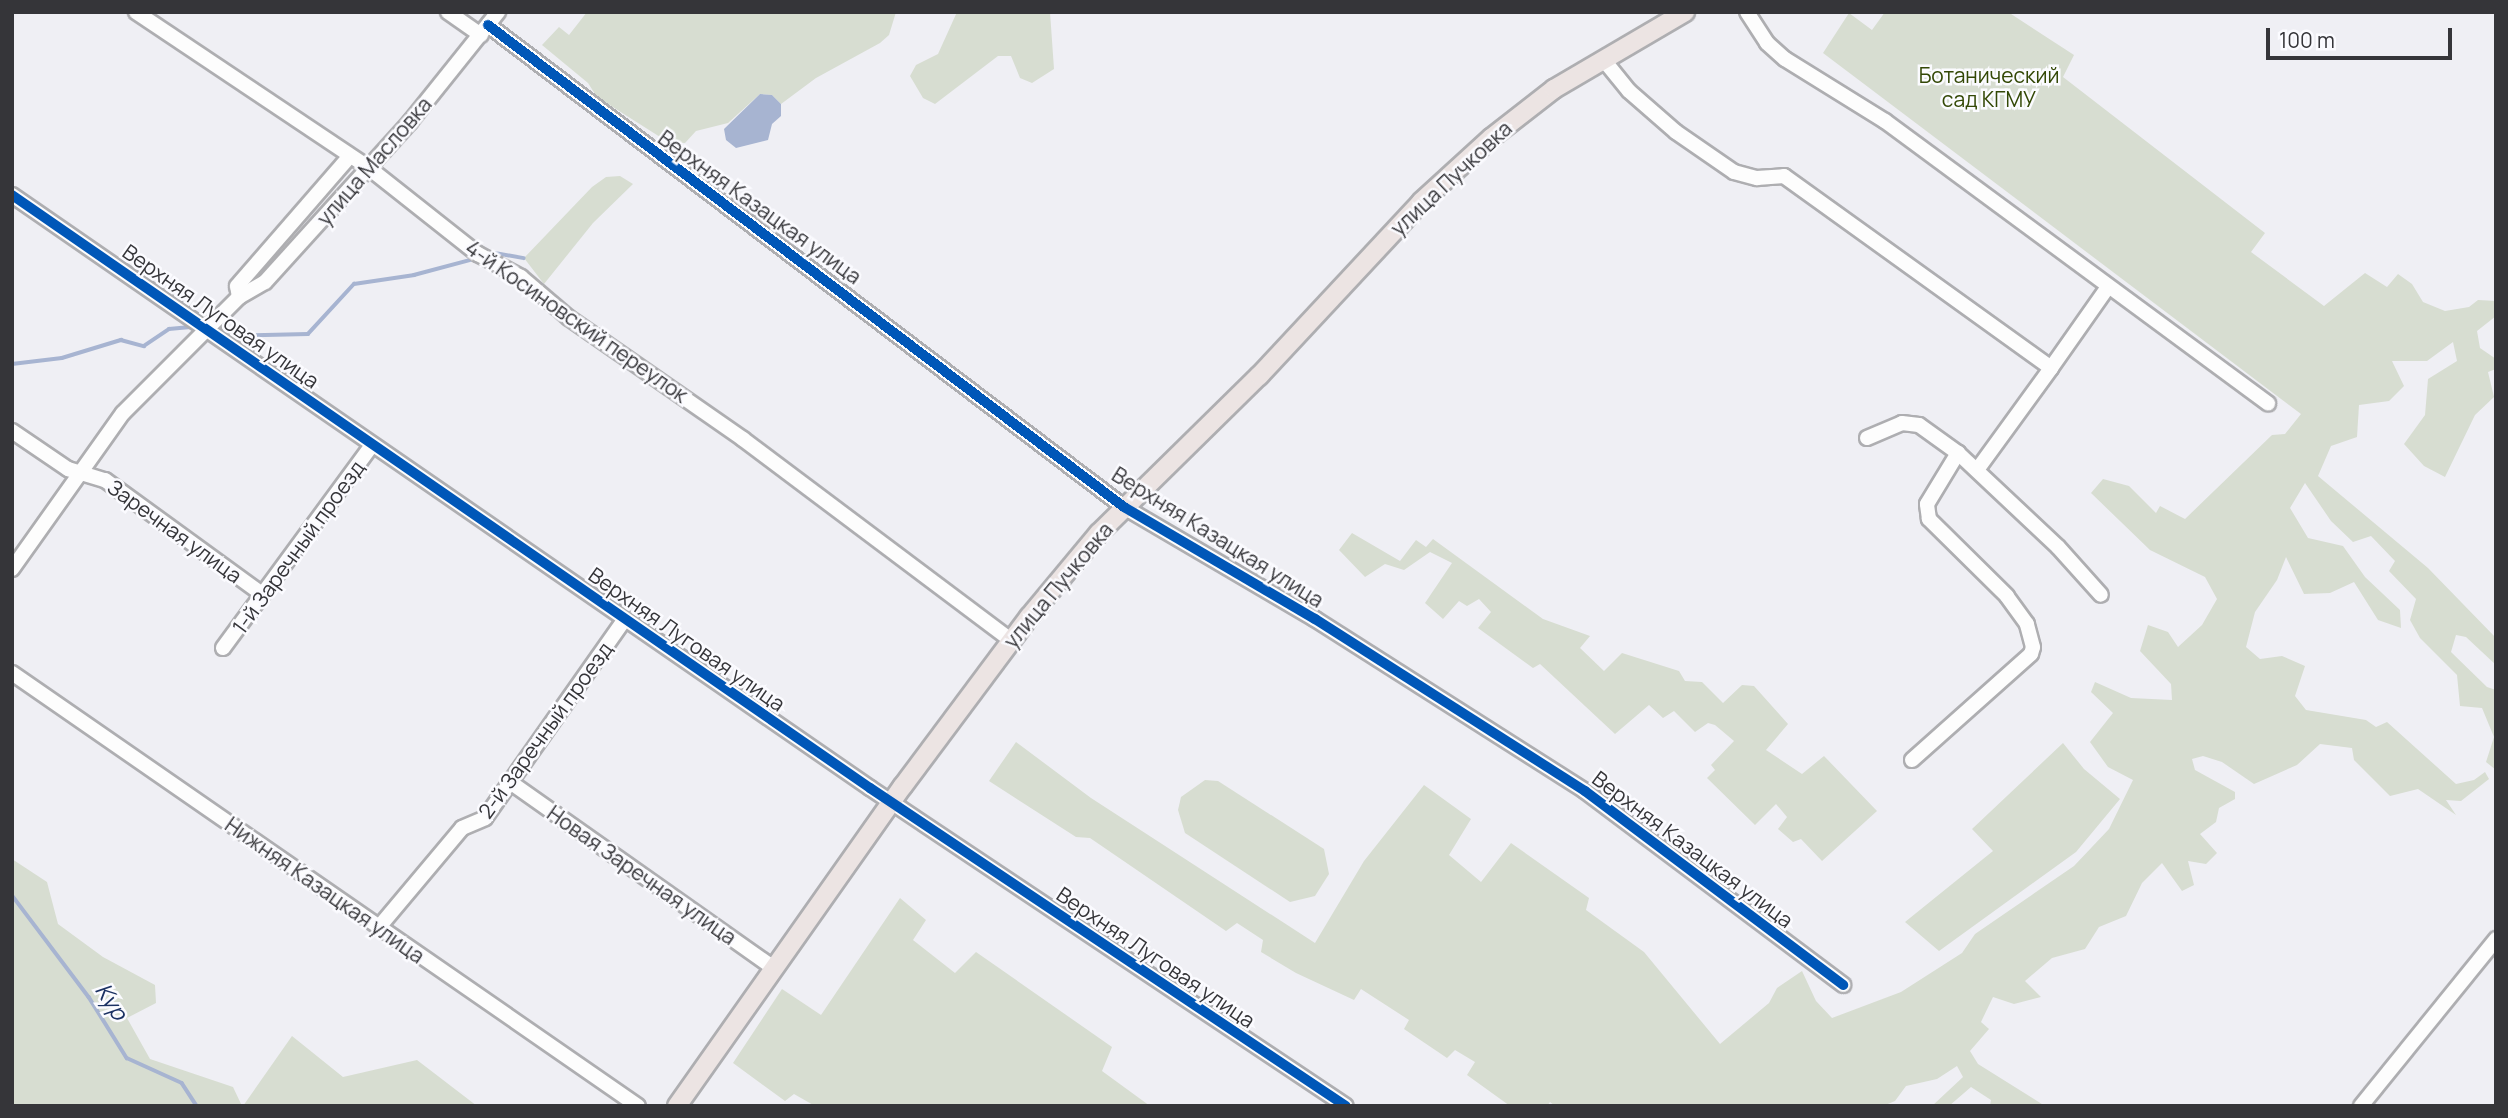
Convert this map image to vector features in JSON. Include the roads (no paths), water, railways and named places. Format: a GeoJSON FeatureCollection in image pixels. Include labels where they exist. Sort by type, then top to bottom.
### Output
{"type":"FeatureCollection","features":[{"type":"Feature","properties":{"kind":"main road","name":"улица Пучковка"},"geometry":{"type":"LineString","coordinates":[[677,1106],[1011,640],[1124,507],[1259,376],[1450,174],[1533,103],[1685,12]]}},
{"type":"Feature","properties":{"kind":"street","name":"4-й Косиновский переулок"},"geometry":{"type":"LineString","coordinates":[[136,12],[369,168],[478,254],[521,277],[569,318],[743,439],[1011,640]]}},
{"type":"Feature","properties":{"kind":"street","name":"Верхняя Казацкая улица"},"geometry":{"type":"LineString","coordinates":[[448,12],[484,30],[1124,507],[1315,620],[1585,791],[1843,985]]}},
{"type":"Feature","properties":{"kind":"street","name":"улица Масловка"},"geometry":{"type":"LineString","coordinates":[[12,569],[82,471],[153,381],[210,330],[239,298],[265,282],[369,168],[498,12]]}},
{"type":"Feature","properties":{"kind":"street"},"geometry":{"type":"LineString","coordinates":[[1747,12],[1767,43],[1785,59],[1885,121],[2268,403]]}},
{"type":"Feature","properties":{"kind":"street"},"geometry":{"type":"LineString","coordinates":[[1603,60],[1629,91],[1675,132],[1734,172],[1757,178],[1784,176],[2051,368]]}},
{"type":"Feature","properties":{"kind":"street","name":"улица Масловка"},"geometry":{"type":"LineString","coordinates":[[239,298],[237,286],[350,156]]}},
{"type":"Feature","properties":{"kind":"street","name":"Верхняя Луговая улица"},"geometry":{"type":"LineString","coordinates":[[12,195],[892,803],[1346,1106]]}},
{"type":"Feature","properties":{"kind":"street"},"geometry":{"type":"LineString","coordinates":[[1977,470],[2108,287]]}},
{"type":"Feature","properties":{"kind":"street"},"geometry":{"type":"LineString","coordinates":[[1867,438],[1911,423],[1958,453],[2057,547],[2101,595]]}},
{"type":"Feature","properties":{"kind":"street","name":"Заречная улица"},"geometry":{"type":"LineString","coordinates":[[12,431],[68,468],[105,480],[263,595]]}},
{"type":"Feature","properties":{"kind":"street","name":"1-й Заречный проезд"},"geometry":{"type":"LineString","coordinates":[[223,648],[372,445]]}},
{"type":"Feature","properties":{"kind":"street"},"geometry":{"type":"LineString","coordinates":[[1912,760],[2031,654],[2033,648],[2027,624],[2007,596],[1929,519],[1927,504],[1958,453]]}},
{"type":"Feature","properties":{"kind":"street","name":"2-й Заречный проезд"},"geometry":{"type":"LineString","coordinates":[[379,927],[463,828],[485,818],[625,619]]}},
{"type":"Feature","properties":{"kind":"street","name":"Нижняя Казацкая улица"},"geometry":{"type":"LineString","coordinates":[[12,673],[638,1106]]}},
{"type":"Feature","properties":{"kind":"street","name":"Новая Заречная улица"},"geometry":{"type":"LineString","coordinates":[[510,782],[775,969]]}},
{"type":"Feature","properties":{"kind":"street"},"geometry":{"type":"LineString","coordinates":[[2361,1106],[2496,939]]}},
{"type":"Feature","properties":{"kind":"water"},"geometry":{"type":"Polygon","coordinates":[[[760,94],[772,95],[781,104],[781,116],[772,124],[768,140],[736,148],[726,140],[724,129],[760,94]]]}},
{"type":"Feature","properties":{"kind":"waterway"},"geometry":{"type":"LineString","coordinates":[[495,253],[524,258]]}},
{"type":"Feature","properties":{"kind":"waterway"},"geometry":{"type":"LineString","coordinates":[[226,336],[308,334],[354,284],[414,275],[474,259]]}},
{"type":"Feature","properties":{"kind":"waterway"},"geometry":{"type":"LineString","coordinates":[[12,364],[62,358],[121,340],[144,346],[169,329],[193,327]]}},
{"type":"Feature","properties":{"kind":"waterway","name":"Кур"},"geometry":{"type":"LineString","coordinates":[[12,895],[89,997],[127,1058],[182,1083],[197,1106]]}},
{"type":"Feature","properties":{"kind":"park label","name":"Ботанический сад КГМУ"},"geometry":{"type":"Point","coordinates":[1989,87]}}]}
